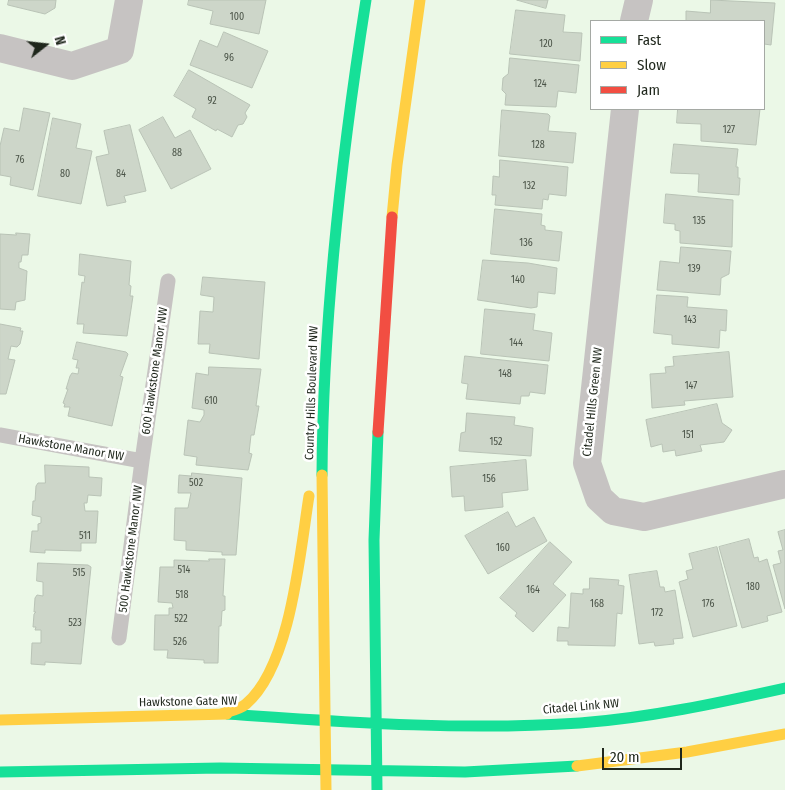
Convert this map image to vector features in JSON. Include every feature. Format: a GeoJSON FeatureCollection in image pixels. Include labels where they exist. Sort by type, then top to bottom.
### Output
{"type":"FeatureCollection","features":[{"type":"Feature","properties":{"kind":"main road","name":"Country Hills Boulevard NW"},"geometry":{"type":"LineString","coordinates":[[326,790],[322,516],[323,410],[333,247],[366,0]]}},
{"type":"Feature","properties":{"kind":"main road"},"geometry":{"type":"LineString","coordinates":[[377,790],[374,540],[380,376],[387,272],[398,165],[420,0]]}},
{"type":"Feature","properties":{"kind":"main road"},"geometry":{"type":"LineString","coordinates":[[222,714],[246,705],[265,683],[274,665],[286,625],[323,410]]}},
{"type":"Feature","properties":{"kind":"main road","name":"Citadel Link NW"},"geometry":{"type":"LineString","coordinates":[[376,723],[433,726],[582,723],[688,710],[785,688]]}},
{"type":"Feature","properties":{"kind":"main road","name":"Hawkstone Gate NW"},"geometry":{"type":"LineString","coordinates":[[0,720],[222,714],[376,723]]}},
{"type":"Feature","properties":{"kind":"main road"},"geometry":{"type":"LineString","coordinates":[[0,772],[162,768],[478,772],[602,764],[699,751],[785,734]]}},
{"type":"Feature","properties":{"kind":"main road"},"geometry":{"type":"LineString","coordinates":[[465,784],[478,772]]}},
{"type":"Feature","properties":{"kind":"street"},"geometry":{"type":"LineString","coordinates":[[0,48],[72,66],[120,50],[129,0]]}},
{"type":"Feature","properties":{"kind":"street"},"geometry":{"type":"LineString","coordinates":[[634,20],[639,0]]}},
{"type":"Feature","properties":{"kind":"street","name":"Citadel Hills Green NW"},"geometry":{"type":"LineString","coordinates":[[625,110],[587,463],[599,498],[613,511],[644,517],[785,484]]}},
{"type":"Feature","properties":{"kind":"lane","name":"600 Hawkstone Manor NW"},"geometry":{"type":"LineString","coordinates":[[142,461],[168,282]]}},
{"type":"Feature","properties":{"kind":"lane","name":"Hawkstone Manor NW"},"geometry":{"type":"LineString","coordinates":[[0,435],[142,461]]}},
{"type":"Feature","properties":{"kind":"lane","name":"500 Hawkstone Manor NW"},"geometry":{"type":"LineString","coordinates":[[119,638],[142,461]]}},
{"type":"Feature","properties":{"kind":"building"},"geometry":{"type":"Polygon","coordinates":[[[9,0],[56,0],[55,8],[45,14],[8,5],[9,0]]]}},
{"type":"Feature","properties":{"kind":"building"},"geometry":{"type":"Polygon","coordinates":[[[189,0],[266,0],[259,34],[210,24],[213,11],[188,5],[189,0]]]}},
{"type":"Feature","properties":{"kind":"building"},"geometry":{"type":"Polygon","coordinates":[[[517,0],[548,0],[546,8],[517,0]]]}},
{"type":"Feature","properties":{"kind":"building"},"geometry":{"type":"Polygon","coordinates":[[[711,0],[775,3],[771,45],[765,44],[765,20],[686,20],[686,11],[710,13],[711,0]]]}},
{"type":"Feature","properties":{"kind":"building"},"geometry":{"type":"Polygon","coordinates":[[[516,10],[565,15],[563,32],[582,33],[580,61],[510,54],[516,10]]]}},
{"type":"Feature","properties":{"kind":"building"},"geometry":{"type":"Polygon","coordinates":[[[224,32],[268,51],[252,88],[190,65],[200,40],[217,47],[224,32]]]}},
{"type":"Feature","properties":{"kind":"building"},"geometry":{"type":"Polygon","coordinates":[[[510,58],[579,65],[576,93],[558,91],[556,107],[505,105],[506,94],[502,90],[503,78],[508,74],[510,58]]]}},
{"type":"Feature","properties":{"kind":"building"},"geometry":{"type":"Polygon","coordinates":[[[189,70],[250,105],[245,113],[247,117],[243,124],[238,125],[232,137],[217,129],[216,131],[192,117],[196,109],[174,96],[189,70]]]}},
{"type":"Feature","properties":{"kind":"building"},"geometry":{"type":"Polygon","coordinates":[[[24,108],[50,113],[33,190],[10,185],[11,177],[0,175],[0,146],[4,128],[19,131],[24,108]]]}},
{"type":"Feature","properties":{"kind":"building"},"geometry":{"type":"Polygon","coordinates":[[[502,110],[548,114],[550,116],[548,131],[576,133],[573,163],[499,156],[502,110]]]}},
{"type":"Feature","properties":{"kind":"building"},"geometry":{"type":"Polygon","coordinates":[[[678,110],[760,110],[756,145],[701,141],[701,124],[677,123],[678,110]]]}},
{"type":"Feature","properties":{"kind":"building"},"geometry":{"type":"Polygon","coordinates":[[[163,117],[175,138],[190,130],[211,169],[171,189],[139,130],[163,117]]]}},
{"type":"Feature","properties":{"kind":"building"},"geometry":{"type":"Polygon","coordinates":[[[53,118],[81,124],[76,148],[92,151],[81,204],[38,196],[53,118]]]}},
{"type":"Feature","properties":{"kind":"building"},"geometry":{"type":"Polygon","coordinates":[[[130,125],[146,191],[124,196],[126,202],[107,206],[96,157],[109,154],[104,131],[130,125]]]}},
{"type":"Feature","properties":{"kind":"building"},"geometry":{"type":"Polygon","coordinates":[[[674,144],[738,149],[736,167],[738,167],[738,178],[740,178],[739,195],[698,192],[699,174],[671,173],[674,144]]]}},
{"type":"Feature","properties":{"kind":"building"},"geometry":{"type":"Polygon","coordinates":[[[500,160],[568,167],[566,196],[549,194],[548,200],[543,199],[542,209],[495,205],[496,195],[492,195],[493,176],[499,177],[500,160]]]}},
{"type":"Feature","properties":{"kind":"building"},"geometry":{"type":"Polygon","coordinates":[[[666,194],[733,200],[732,247],[680,243],[680,231],[675,230],[675,224],[664,223],[666,194]]]}},
{"type":"Feature","properties":{"kind":"building"},"geometry":{"type":"Polygon","coordinates":[[[495,209],[542,214],[541,225],[545,226],[545,230],[562,232],[559,261],[491,254],[495,209]]]}},
{"type":"Feature","properties":{"kind":"building"},"geometry":{"type":"Polygon","coordinates":[[[16,233],[30,234],[28,255],[22,255],[21,262],[19,262],[19,268],[27,271],[25,300],[16,302],[15,310],[0,309],[0,234],[16,235],[16,233]]]}},
{"type":"Feature","properties":{"kind":"building"},"geometry":{"type":"Polygon","coordinates":[[[681,247],[731,251],[729,274],[721,278],[720,295],[657,290],[660,261],[679,263],[681,247]]]}},
{"type":"Feature","properties":{"kind":"building"},"geometry":{"type":"Polygon","coordinates":[[[80,254],[131,261],[129,285],[131,286],[130,296],[133,296],[127,336],[83,333],[84,324],[77,324],[82,282],[84,283],[85,276],[79,275],[80,254]]]}},
{"type":"Feature","properties":{"kind":"building"},"geometry":{"type":"Polygon","coordinates":[[[483,260],[528,263],[557,268],[555,294],[538,292],[537,307],[531,308],[478,300],[483,260]]]}},
{"type":"Feature","properties":{"kind":"building"},"geometry":{"type":"Polygon","coordinates":[[[203,277],[265,282],[259,359],[209,353],[210,344],[198,344],[200,311],[213,312],[214,297],[201,295],[203,277]]]}},
{"type":"Feature","properties":{"kind":"building"},"geometry":{"type":"Polygon","coordinates":[[[657,295],[688,297],[687,307],[727,310],[726,331],[720,330],[719,348],[672,344],[672,335],[654,333],[657,295]]]}},
{"type":"Feature","properties":{"kind":"building"},"geometry":{"type":"Polygon","coordinates":[[[485,309],[535,314],[533,330],[552,333],[549,361],[481,354],[485,309]]]}},
{"type":"Feature","properties":{"kind":"building"},"geometry":{"type":"Polygon","coordinates":[[[0,324],[21,328],[20,331],[23,331],[20,344],[17,347],[11,346],[8,359],[15,360],[6,394],[0,394],[0,324]]]}},
{"type":"Feature","properties":{"kind":"building"},"geometry":{"type":"Polygon","coordinates":[[[77,342],[128,354],[120,376],[123,377],[112,426],[68,416],[70,407],[64,407],[65,404],[63,403],[70,376],[72,373],[78,374],[79,368],[76,368],[78,360],[73,359],[77,342]]]}},
{"type":"Feature","properties":{"kind":"building"},"geometry":{"type":"Polygon","coordinates":[[[729,352],[733,397],[684,401],[685,405],[652,408],[650,374],[666,373],[665,367],[674,366],[673,357],[729,352]]]}},
{"type":"Feature","properties":{"kind":"building"},"geometry":{"type":"Polygon","coordinates":[[[465,356],[548,365],[545,394],[530,392],[529,396],[521,396],[520,404],[466,399],[468,384],[462,383],[465,356]]]}},
{"type":"Feature","properties":{"kind":"building"},"geometry":{"type":"Polygon","coordinates":[[[209,367],[261,369],[256,406],[259,406],[254,435],[251,435],[249,453],[252,454],[248,470],[196,465],[197,457],[184,455],[188,420],[200,422],[204,415],[204,410],[192,408],[196,373],[208,375],[209,367]]]}},
{"type":"Feature","properties":{"kind":"building"},"geometry":{"type":"Polygon","coordinates":[[[717,404],[722,423],[732,430],[724,442],[700,445],[702,451],[676,456],[675,450],[663,452],[662,444],[651,447],[646,420],[717,404]]]}},
{"type":"Feature","properties":{"kind":"building"},"geometry":{"type":"Polygon","coordinates":[[[467,413],[515,417],[514,425],[533,428],[531,456],[459,451],[461,433],[465,432],[467,413]]]}},
{"type":"Feature","properties":{"kind":"building"},"geometry":{"type":"Polygon","coordinates":[[[526,460],[528,490],[502,493],[503,507],[465,511],[464,496],[452,497],[450,467],[526,460]]]}},
{"type":"Feature","properties":{"kind":"building"},"geometry":{"type":"Polygon","coordinates":[[[45,465],[89,467],[89,477],[102,478],[101,496],[88,495],[87,503],[84,503],[85,511],[98,511],[96,543],[81,543],[81,551],[45,550],[45,553],[30,552],[32,531],[38,531],[38,524],[41,523],[41,517],[32,515],[36,486],[38,483],[45,483],[45,465]]]}},
{"type":"Feature","properties":{"kind":"building"},"geometry":{"type":"Polygon","coordinates":[[[192,473],[242,478],[236,555],[222,555],[222,552],[186,550],[186,541],[174,540],[175,508],[188,508],[191,493],[178,493],[179,475],[191,476],[192,473]]]}},
{"type":"Feature","properties":{"kind":"building"},"geometry":{"type":"Polygon","coordinates":[[[508,512],[516,527],[534,517],[547,541],[488,574],[465,536],[508,512]]]}},
{"type":"Feature","properties":{"kind":"building"},"geometry":{"type":"Polygon","coordinates":[[[785,530],[785,609],[773,565],[781,563],[778,551],[783,550],[778,532],[785,530]]]}},
{"type":"Feature","properties":{"kind":"building"},"geometry":{"type":"Polygon","coordinates":[[[749,539],[754,558],[758,557],[759,562],[767,559],[782,612],[767,616],[768,621],[742,628],[719,547],[749,539]]]}},
{"type":"Feature","properties":{"kind":"building"},"geometry":{"type":"Polygon","coordinates":[[[550,542],[572,562],[553,584],[566,595],[533,632],[515,616],[517,613],[500,598],[550,542]]]}},
{"type":"Feature","properties":{"kind":"building"},"geometry":{"type":"Polygon","coordinates":[[[717,547],[737,626],[693,637],[679,582],[688,579],[686,571],[693,569],[689,554],[717,547]]]}},
{"type":"Feature","properties":{"kind":"building"},"geometry":{"type":"Polygon","coordinates":[[[209,559],[225,559],[223,596],[225,596],[225,610],[222,611],[221,626],[219,626],[218,663],[204,663],[204,660],[167,658],[168,650],[154,650],[155,615],[169,615],[169,608],[173,608],[172,603],[158,602],[160,567],[174,567],[174,560],[209,561],[209,559]]]}},
{"type":"Feature","properties":{"kind":"building"},"geometry":{"type":"Polygon","coordinates":[[[38,563],[88,565],[91,567],[81,664],[45,662],[45,665],[31,664],[32,643],[41,643],[41,630],[35,630],[36,627],[33,627],[34,614],[36,612],[34,612],[35,598],[37,595],[43,596],[43,582],[37,581],[38,563]]]}},
{"type":"Feature","properties":{"kind":"building"},"geometry":{"type":"Polygon","coordinates":[[[657,571],[660,587],[664,587],[665,592],[675,590],[683,638],[673,639],[674,644],[655,646],[654,642],[639,644],[629,575],[657,571]]]}},
{"type":"Feature","properties":{"kind":"building"},"geometry":{"type":"Polygon","coordinates":[[[590,578],[619,580],[618,585],[624,586],[622,614],[617,613],[615,646],[568,645],[568,641],[557,641],[558,627],[569,628],[571,593],[583,594],[583,589],[589,589],[590,578]]]}},
{"type":"Feature","properties":{"kind":"traffic: fast"},"geometry":{"type":"LineString","coordinates":[[322,475],[326,356],[335,237],[341,178],[366,0]]}},
{"type":"Feature","properties":{"kind":"traffic: fast"},"geometry":{"type":"LineString","coordinates":[[377,790],[374,540],[378,432]]}},
{"type":"Feature","properties":{"kind":"traffic: fast"},"geometry":{"type":"LineString","coordinates":[[227,714],[448,726],[580,723],[657,714],[785,688]]}},
{"type":"Feature","properties":{"kind":"traffic: fast"},"geometry":{"type":"LineString","coordinates":[[0,772],[220,768],[465,772],[577,766]]}},
{"type":"Feature","properties":{"kind":"traffic: slow"},"geometry":{"type":"LineString","coordinates":[[392,217],[397,165],[420,0]]}},
{"type":"Feature","properties":{"kind":"traffic: slow"},"geometry":{"type":"LineString","coordinates":[[322,475],[326,790]]}},
{"type":"Feature","properties":{"kind":"traffic: slow"},"geometry":{"type":"LineString","coordinates":[[221,714],[246,704],[261,686],[274,663],[291,607],[309,496]]}},
{"type":"Feature","properties":{"kind":"traffic: slow"},"geometry":{"type":"LineString","coordinates":[[0,720],[227,714]]}},
{"type":"Feature","properties":{"kind":"traffic: slow"},"geometry":{"type":"LineString","coordinates":[[577,766],[687,752],[785,734]]}},
{"type":"Feature","properties":{"kind":"traffic: jam"},"geometry":{"type":"LineString","coordinates":[[378,432],[392,217]]}}]}
